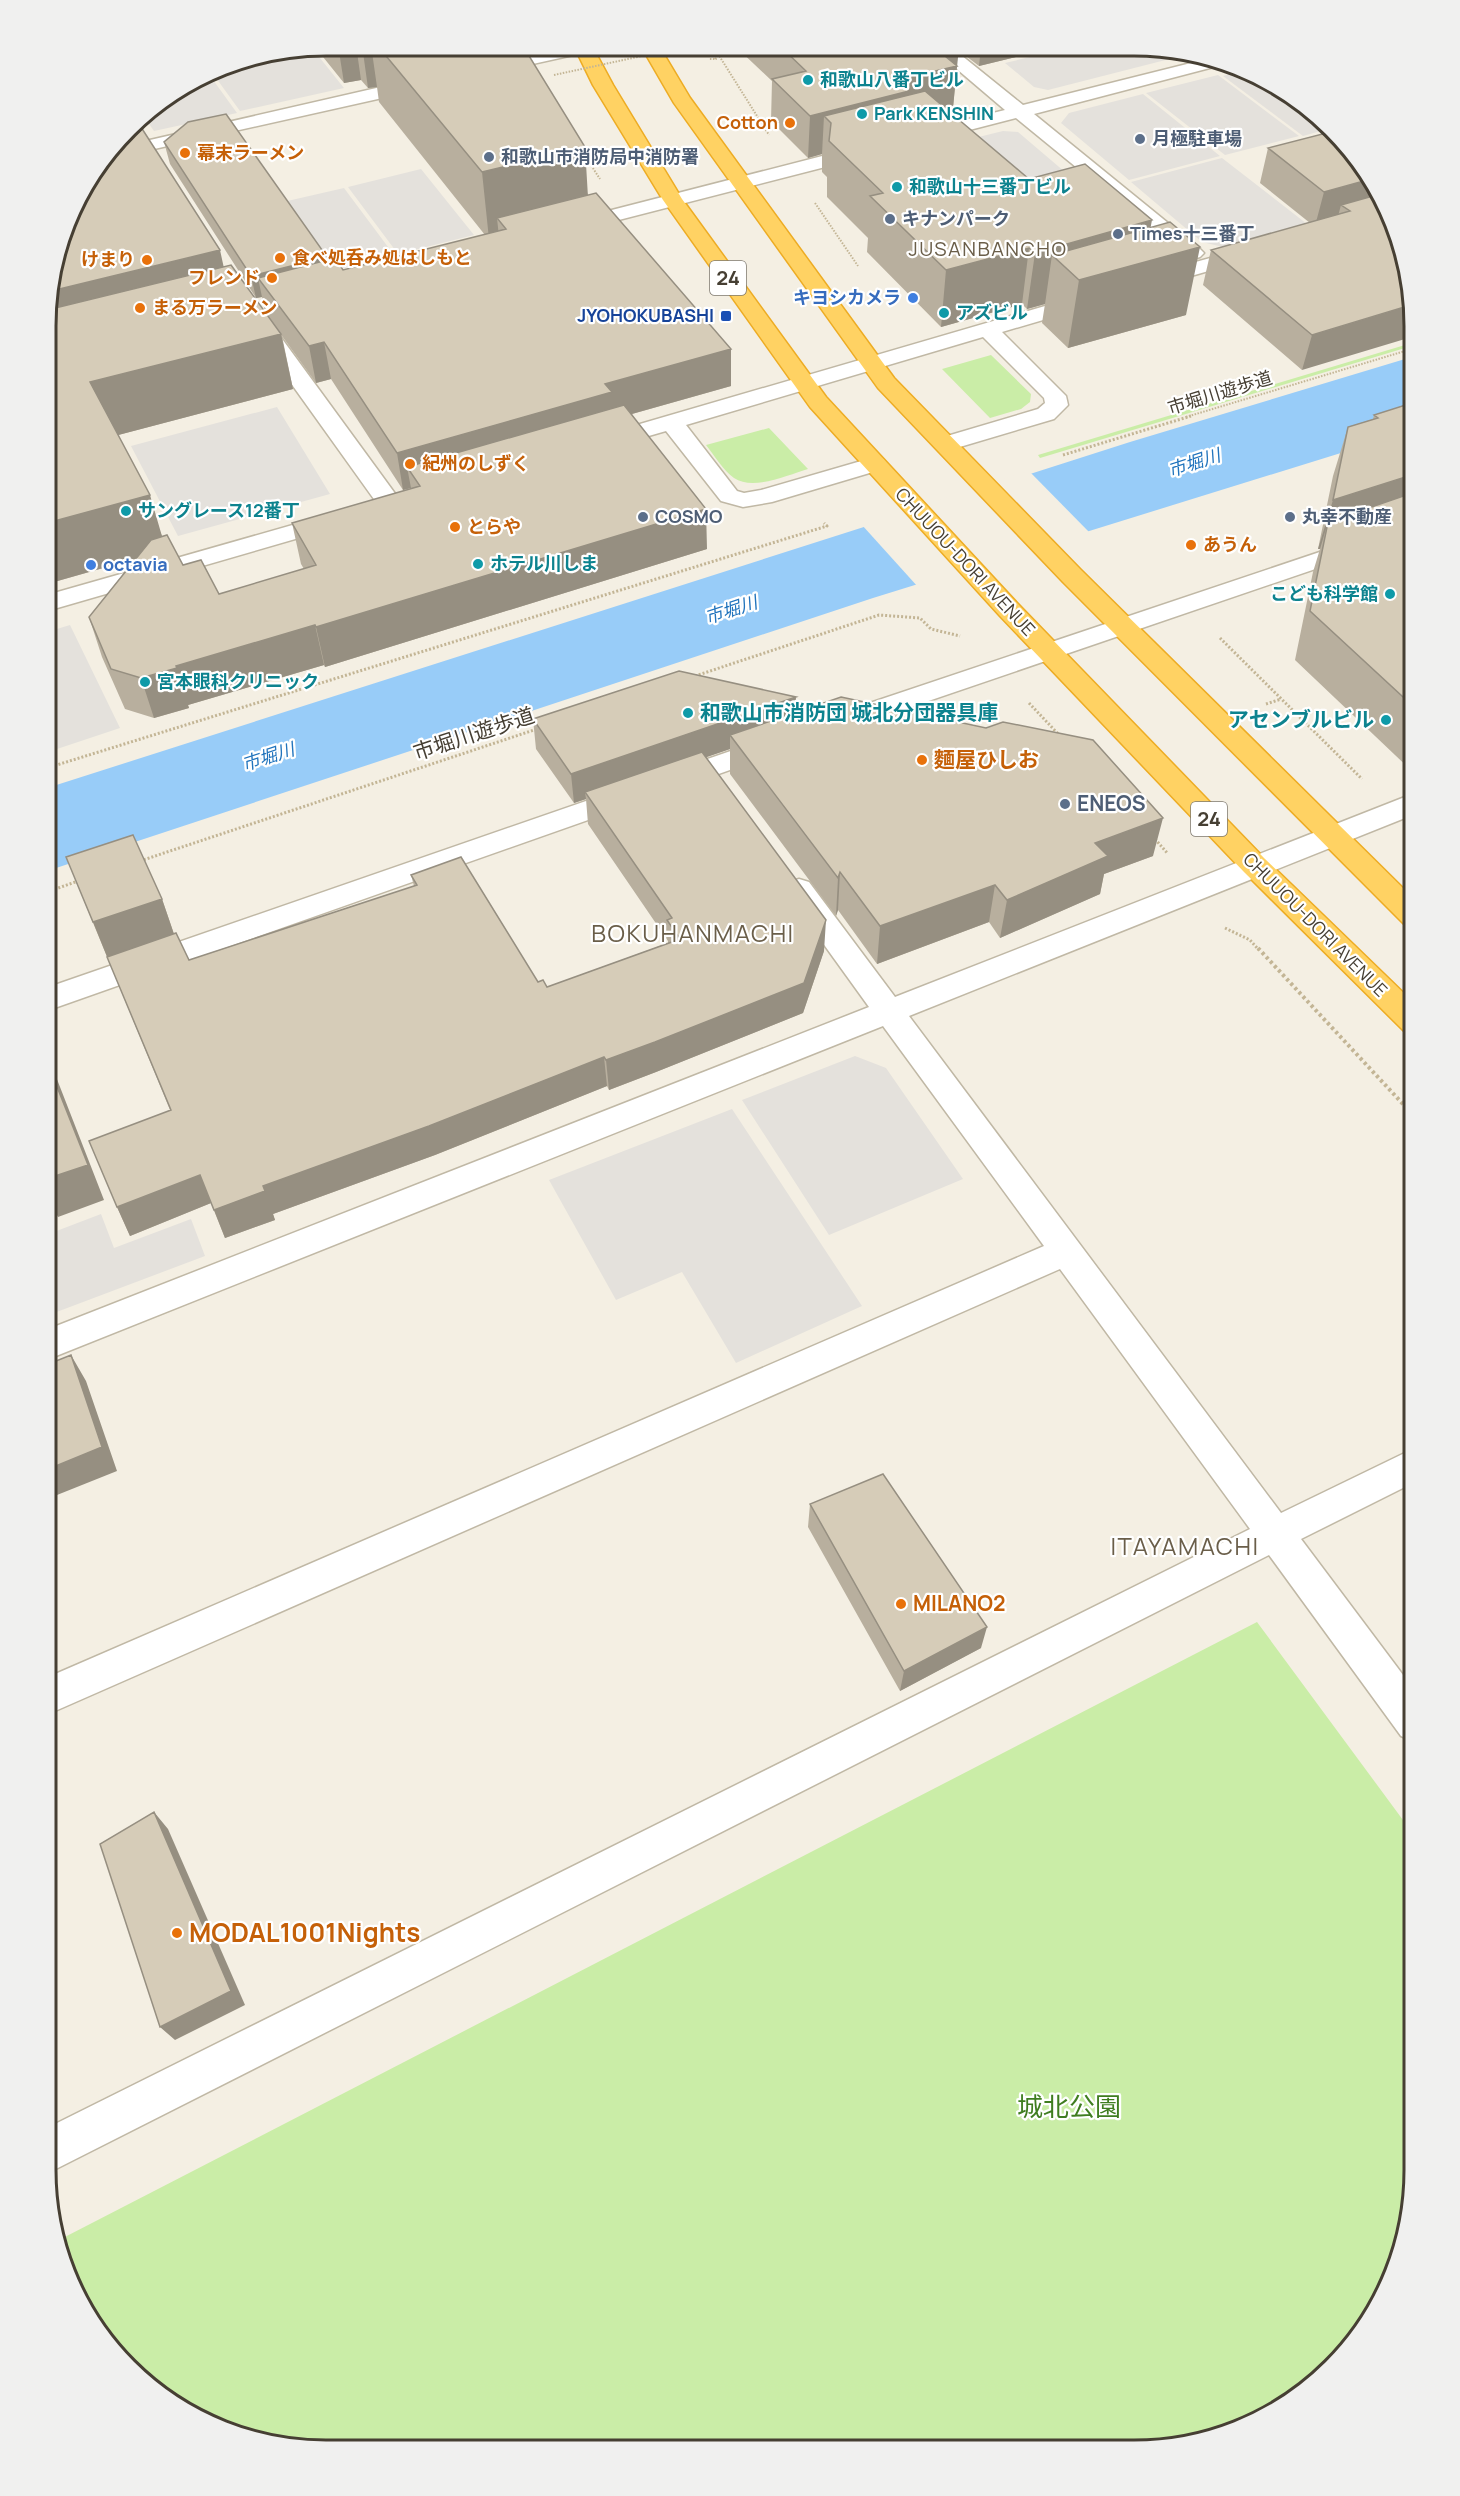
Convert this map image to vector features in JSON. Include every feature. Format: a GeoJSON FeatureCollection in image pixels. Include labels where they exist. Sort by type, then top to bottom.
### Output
{"type":"FeatureCollection","features":[{"type":"Feature","properties":{"kind":"highway","name":"CHUUOU-DORI AVENUE"},"geometry":{"type":"LineString","coordinates":[[590,56],[603,85],[673,200],[818,402],[1009,610],[1254,866],[1404,1012]]}},
{"type":"Feature","properties":{"kind":"highway"},"geometry":{"type":"LineString","coordinates":[[656,56],[681,99],[886,383],[1082,586],[1404,907]]}},
{"type":"Feature","properties":{"kind":"street"},"geometry":{"type":"LineString","coordinates":[[466,73],[541,56]]}},
{"type":"Feature","properties":{"kind":"street"},"geometry":{"type":"LineString","coordinates":[[951,56],[1209,265]]}},
{"type":"Feature","properties":{"kind":"street"},"geometry":{"type":"LineString","coordinates":[[904,141],[1205,65]]}},
{"type":"Feature","properties":{"kind":"street"},"geometry":{"type":"LineString","coordinates":[[120,150],[142,139],[444,79]]}},
{"type":"Feature","properties":{"kind":"street"},"geometry":{"type":"LineString","coordinates":[[142,139],[159,166]]}},
{"type":"Feature","properties":{"kind":"street"},"geometry":{"type":"LineString","coordinates":[[555,231],[882,147]]}},
{"type":"Feature","properties":{"kind":"street"},"geometry":{"type":"LineString","coordinates":[[1132,287],[1265,249]]}},
{"type":"Feature","properties":{"kind":"street"},"geometry":{"type":"LineString","coordinates":[[580,449],[1110,294]]}},
{"type":"Feature","properties":{"kind":"street"},"geometry":{"type":"LineString","coordinates":[[56,600],[382,507],[250,309],[261,306]]}},
{"type":"Feature","properties":{"kind":"street"},"geometry":{"type":"LineString","coordinates":[[945,444],[1046,414],[1058,405],[1055,396],[987,329]]}},
{"type":"Feature","properties":{"kind":"street"},"geometry":{"type":"LineString","coordinates":[[671,422],[729,496],[743,500],[764,497],[875,465]]}},
{"type":"Feature","properties":{"kind":"street"},"geometry":{"type":"LineString","coordinates":[[56,996],[1184,603],[1404,531]]}},
{"type":"Feature","properties":{"kind":"street"},"geometry":{"type":"LineString","coordinates":[[708,768],[729,796]]}},
{"type":"Feature","properties":{"kind":"street"},"geometry":{"type":"LineString","coordinates":[[56,1341],[1404,807]]}},
{"type":"Feature","properties":{"kind":"street"},"geometry":{"type":"LineString","coordinates":[[778,862],[1404,1711]]}},
{"type":"Feature","properties":{"kind":"street"},"geometry":{"type":"LineString","coordinates":[[56,1693],[1065,1251]]}},
{"type":"Feature","properties":{"kind":"street"},"geometry":{"type":"LineString","coordinates":[[56,2146],[1404,1470]]}},
{"type":"Feature","properties":{"kind":"path"},"geometry":{"type":"LineString","coordinates":[[554,75],[642,56]]}},
{"type":"Feature","properties":{"kind":"path"},"geometry":{"type":"LineString","coordinates":[[707,56],[709,60],[716,59],[714,56]]}},
{"type":"Feature","properties":{"kind":"path"},"geometry":{"type":"LineString","coordinates":[[718,56],[772,139]]}},
{"type":"Feature","properties":{"kind":"path"},"geometry":{"type":"LineString","coordinates":[[579,147],[604,186]]}},
{"type":"Feature","properties":{"kind":"path","name":"市堀川遊歩道"},"geometry":{"type":"LineString","coordinates":[[1063,455],[1404,351]]}},
{"type":"Feature","properties":{"kind":"path"},"geometry":{"type":"LineString","coordinates":[[56,765],[827,526]]}},
{"type":"Feature","properties":{"kind":"path"},"geometry":{"type":"LineString","coordinates":[[1184,603],[1404,807]]}},
{"type":"Feature","properties":{"kind":"path"},"geometry":{"type":"LineString","coordinates":[[688,679],[879,615],[921,618],[932,629],[962,637]]}},
{"type":"Feature","properties":{"kind":"path","name":"市堀川遊歩道"},"geometry":{"type":"LineString","coordinates":[[137,862],[542,727]]}},
{"type":"Feature","properties":{"kind":"path"},"geometry":{"type":"LineString","coordinates":[[56,889],[80,881]]}},
{"type":"Feature","properties":{"kind":"green space"},"geometry":{"type":"Polygon","coordinates":[[[1404,345],[1404,348],[1040,458],[1038,455],[1404,345]]]}},
{"type":"Feature","properties":{"kind":"green space"},"geometry":{"type":"Polygon","coordinates":[[[991,355],[1031,394],[1030,402],[1021,409],[990,418],[942,369],[991,355]]]}},
{"type":"Feature","properties":{"kind":"green space"},"geometry":{"type":"Polygon","coordinates":[[[769,428],[808,469],[771,481],[742,482],[726,471],[706,445],[769,428]]]}},
{"type":"Feature","properties":{"kind":"green space","name":"城北公園"},"geometry":{"type":"Polygon","coordinates":[[[1257,1622],[1404,1821],[1404,2188],[1399,2223],[1390,2257],[1377,2290],[1359,2321],[1338,2349],[1313,2374],[1285,2395],[1254,2413],[1205,2431],[1152,2440],[308,2440],[290,2438],[255,2431],[206,2413],[175,2395],[147,2374],[122,2349],[101,2321],[83,2290],[64,2237],[1257,1622]]]}},
{"type":"Feature","properties":{"kind":"shaded area"},"geometry":{"type":"Polygon","coordinates":[[[318,56],[344,88],[240,111],[216,78],[273,61],[318,56]]]}},
{"type":"Feature","properties":{"kind":"shaded area"},"geometry":{"type":"Polygon","coordinates":[[[1034,56],[1152,56],[1172,58],[1048,90],[1034,87],[1005,63],[1034,56]]]}},
{"type":"Feature","properties":{"kind":"shaded area"},"geometry":{"type":"Polygon","coordinates":[[[1231,74],[1254,83],[1285,101],[1321,131],[1303,136],[1223,76],[1231,74]]]}},
{"type":"Feature","properties":{"kind":"shaded area"},"geometry":{"type":"Polygon","coordinates":[[[1218,75],[1299,136],[1225,155],[1146,93],[1218,75]]]}},
{"type":"Feature","properties":{"kind":"shaded area"},"geometry":{"type":"Polygon","coordinates":[[[213,80],[237,113],[154,131],[147,122],[175,101],[213,80]]]}},
{"type":"Feature","properties":{"kind":"shaded area","name":"月極駐車場"},"geometry":{"type":"Polygon","coordinates":[[[1143,94],[1220,156],[1129,180],[1061,123],[1069,113],[1143,94]]]}},
{"type":"Feature","properties":{"kind":"shaded area"},"geometry":{"type":"Polygon","coordinates":[[[1003,131],[1018,132],[1099,201],[930,149],[1003,131]]]}},
{"type":"Feature","properties":{"kind":"shaded area"},"geometry":{"type":"Polygon","coordinates":[[[1222,158],[1307,224],[1223,247],[1202,242],[1131,182],[1222,158]]]}},
{"type":"Feature","properties":{"kind":"shaded area"},"geometry":{"type":"Polygon","coordinates":[[[421,169],[474,235],[398,254],[348,187],[421,169]]]}},
{"type":"Feature","properties":{"kind":"shaded area"},"geometry":{"type":"Polygon","coordinates":[[[344,188],[394,255],[332,271],[283,202],[344,188]]]}},
{"type":"Feature","properties":{"kind":"shaded area"},"geometry":{"type":"Polygon","coordinates":[[[277,407],[330,494],[178,536],[131,446],[277,407]]]}},
{"type":"Feature","properties":{"kind":"shaded area"},"geometry":{"type":"Polygon","coordinates":[[[70,625],[120,728],[57,749],[56,747],[56,629],[70,625]]]}},
{"type":"Feature","properties":{"kind":"shaded area"},"geometry":{"type":"Polygon","coordinates":[[[855,1056],[886,1068],[963,1179],[829,1235],[742,1100],[855,1056]]]}},
{"type":"Feature","properties":{"kind":"shaded area"},"geometry":{"type":"Polygon","coordinates":[[[732,1109],[862,1306],[736,1363],[682,1272],[616,1300],[549,1180],[732,1109]]]}},
{"type":"Feature","properties":{"kind":"shaded area"},"geometry":{"type":"Polygon","coordinates":[[[101,1214],[114,1248],[191,1219],[205,1256],[56,1312],[56,1231],[101,1214]]]}},
{"type":"Feature","properties":{"kind":"water","name":"市堀川"},"geometry":{"type":"Polygon","coordinates":[[[1404,359],[1404,433],[873,598],[56,868],[56,785],[1130,442],[1404,359]]]}},
{"type":"Feature","properties":{"kind":"pier"},"geometry":{"type":"Polygon","coordinates":[[[1029,471],[1091,534],[918,587],[862,525],[1029,471]]]}},
{"type":"Feature","properties":{"kind":"building"},"geometry":{"type":"Polygon","coordinates":[[[386,56],[529,56],[585,147],[482,172],[386,56]]]}},
{"type":"Feature","properties":{"kind":"building"},"geometry":{"type":"Polygon","coordinates":[[[790,56],[945,56],[957,66],[897,80],[909,91],[810,116],[772,79],[806,71],[790,56]]]}},
{"type":"Feature","properties":{"kind":"building"},"geometry":{"type":"Polygon","coordinates":[[[925,91],[1029,179],[1085,164],[1152,220],[1035,253],[1029,248],[946,270],[870,196],[883,193],[829,141],[831,123],[824,116],[925,91]]]}},
{"type":"Feature","properties":{"kind":"building"},"geometry":{"type":"Polygon","coordinates":[[[226,114],[327,257],[251,276],[164,142],[188,122],[226,114]]]}},
{"type":"Feature","properties":{"kind":"building"},"geometry":{"type":"Polygon","coordinates":[[[142,128],[220,250],[58,289],[65,255],[83,206],[111,161],[142,128]]]}},
{"type":"Feature","properties":{"kind":"building"},"geometry":{"type":"Polygon","coordinates":[[[1324,134],[1338,147],[1363,181],[1324,192],[1268,148],[1324,134]]]}},
{"type":"Feature","properties":{"kind":"building"},"geometry":{"type":"Polygon","coordinates":[[[596,193],[731,349],[605,384],[612,392],[397,453],[324,342],[309,346],[258,278],[335,258],[343,270],[506,229],[497,218],[596,193]]]}},
{"type":"Feature","properties":{"kind":"building"},"geometry":{"type":"Polygon","coordinates":[[[1372,196],[1384,222],[1395,255],[1404,307],[1312,335],[1211,250],[1350,211],[1341,205],[1372,196]]]}},
{"type":"Feature","properties":{"kind":"building"},"geometry":{"type":"Polygon","coordinates":[[[1170,222],[1200,247],[1079,280],[1052,255],[1170,222]]]}},
{"type":"Feature","properties":{"kind":"building"},"geometry":{"type":"Polygon","coordinates":[[[231,265],[281,334],[90,382],[150,495],[56,521],[56,308],[231,265]]]}},
{"type":"Feature","properties":{"kind":"building"},"geometry":{"type":"Polygon","coordinates":[[[624,405],[706,509],[141,678],[111,669],[89,617],[151,540],[167,535],[183,565],[201,560],[219,594],[316,565],[292,523],[420,486],[407,467],[624,405]]]}},
{"type":"Feature","properties":{"kind":"building"},"geometry":{"type":"Polygon","coordinates":[[[1404,405],[1404,477],[1333,500],[1348,427],[1378,418],[1374,415],[1404,405]]]}},
{"type":"Feature","properties":{"kind":"building"},"geometry":{"type":"Polygon","coordinates":[[[1404,496],[1404,698],[1310,611],[1328,522],[1404,496]]]}},
{"type":"Feature","properties":{"kind":"building"},"geometry":{"type":"Polygon","coordinates":[[[679,671],[796,697],[571,774],[533,719],[679,671]]]}},
{"type":"Feature","properties":{"kind":"building"},"geometry":{"type":"Polygon","coordinates":[[[841,697],[986,728],[1003,722],[1093,740],[1163,818],[1095,843],[1108,856],[1007,900],[995,885],[880,926],[840,872],[838,878],[730,735],[841,697]]]}},
{"type":"Feature","properties":{"kind":"building"},"geometry":{"type":"Polygon","coordinates":[[[702,752],[826,920],[804,983],[655,1042],[606,1060],[604,1057],[429,1126],[263,1186],[265,1191],[214,1210],[200,1175],[117,1207],[89,1141],[171,1110],[107,957],[176,933],[189,960],[417,885],[411,875],[461,857],[538,982],[543,980],[547,987],[680,939],[667,920],[672,918],[585,792],[702,752]]]}},
{"type":"Feature","properties":{"kind":"building"},"geometry":{"type":"Polygon","coordinates":[[[133,835],[162,899],[93,922],[66,857],[133,835]]]}},
{"type":"Feature","properties":{"kind":"building"},"geometry":{"type":"Polygon","coordinates":[[[56,1084],[88,1165],[56,1176],[56,1084]]]}},
{"type":"Feature","properties":{"kind":"building"},"geometry":{"type":"Polygon","coordinates":[[[71,1355],[102,1447],[56,1466],[56,1361],[71,1355]]]}},
{"type":"Feature","properties":{"kind":"building","name":"MILANO2"},"geometry":{"type":"Polygon","coordinates":[[[883,1474],[987,1627],[904,1671],[810,1504],[883,1474]]]}},
{"type":"Feature","properties":{"kind":"building","name":"MODAL1001Nights"},"geometry":{"type":"Polygon","coordinates":[[[154,1812],[231,1991],[160,2027],[100,1844],[154,1812]]]}},
{"type":"Feature","properties":{"kind":"place","name":"和歌山八番丁ビル"},"geometry":{"type":"Point","coordinates":[808,80]}},
{"type":"Feature","properties":{"kind":"place","name":"Park KENSHIN"},"geometry":{"type":"Point","coordinates":[862,114]}},
{"type":"Feature","properties":{"kind":"place","name":"Cotton"},"geometry":{"type":"Point","coordinates":[790,123]}},
{"type":"Feature","properties":{"kind":"place","name":"月極駐車場"},"geometry":{"type":"Point","coordinates":[1140,139]}},
{"type":"Feature","properties":{"kind":"place","name":"幕末ラーメン"},"geometry":{"type":"Point","coordinates":[185,153]}},
{"type":"Feature","properties":{"kind":"place","name":"和歌山市消防局中消防署"},"geometry":{"type":"Point","coordinates":[489,157]}},
{"type":"Feature","properties":{"kind":"place","name":"和歌山十三番丁ビル"},"geometry":{"type":"Point","coordinates":[897,187]}},
{"type":"Feature","properties":{"kind":"place","name":"キナンパーク"},"geometry":{"type":"Point","coordinates":[890,219]}},
{"type":"Feature","properties":{"kind":"place","name":"Times十三番丁"},"geometry":{"type":"Point","coordinates":[1118,234]}},
{"type":"Feature","properties":{"kind":"place","name":"食べ処呑み処はしもと"},"geometry":{"type":"Point","coordinates":[280,258]}},
{"type":"Feature","properties":{"kind":"place","name":"けまり"},"geometry":{"type":"Point","coordinates":[147,260]}},
{"type":"Feature","properties":{"kind":"place","name":"フレンド"},"geometry":{"type":"Point","coordinates":[272,278]}},
{"type":"Feature","properties":{"kind":"place","name":"キヨシカメラ"},"geometry":{"type":"Point","coordinates":[913,298]}},
{"type":"Feature","properties":{"kind":"place","name":"まる万ラーメン"},"geometry":{"type":"Point","coordinates":[140,308]}},
{"type":"Feature","properties":{"kind":"place","name":"アズビル"},"geometry":{"type":"Point","coordinates":[944,313]}},
{"type":"Feature","properties":{"kind":"place","name":"JYOHOKUBASHI"},"geometry":{"type":"Point","coordinates":[726,316]}},
{"type":"Feature","properties":{"kind":"place","name":"紀州のしずく"},"geometry":{"type":"Point","coordinates":[410,464]}},
{"type":"Feature","properties":{"kind":"place","name":"サングレース12番丁"},"geometry":{"type":"Point","coordinates":[126,511]}},
{"type":"Feature","properties":{"kind":"place","name":"COSMO"},"geometry":{"type":"Point","coordinates":[643,517]}},
{"type":"Feature","properties":{"kind":"place","name":"丸幸不動産"},"geometry":{"type":"Point","coordinates":[1290,517]}},
{"type":"Feature","properties":{"kind":"place","name":"とらや"},"geometry":{"type":"Point","coordinates":[455,527]}},
{"type":"Feature","properties":{"kind":"place","name":"あうん"},"geometry":{"type":"Point","coordinates":[1191,545]}},
{"type":"Feature","properties":{"kind":"place","name":"ホテル川しま"},"geometry":{"type":"Point","coordinates":[478,564]}},
{"type":"Feature","properties":{"kind":"place","name":"octavia"},"geometry":{"type":"Point","coordinates":[91,565]}},
{"type":"Feature","properties":{"kind":"place","name":"こども科学館"},"geometry":{"type":"Point","coordinates":[1390,594]}},
{"type":"Feature","properties":{"kind":"place","name":"宮本眼科クリニック"},"geometry":{"type":"Point","coordinates":[145,682]}},
{"type":"Feature","properties":{"kind":"place","name":"和歌山市消防団 城北分団器具庫"},"geometry":{"type":"Point","coordinates":[688,713]}},
{"type":"Feature","properties":{"kind":"place","name":"アセンブルビル"},"geometry":{"type":"Point","coordinates":[1386,720]}},
{"type":"Feature","properties":{"kind":"place","name":"麵屋ひしお"},"geometry":{"type":"Point","coordinates":[922,760]}},
{"type":"Feature","properties":{"kind":"place","name":"ENEOS"},"geometry":{"type":"Point","coordinates":[1065,804]}},
{"type":"Feature","properties":{"kind":"place","name":"MILANO2"},"geometry":{"type":"Point","coordinates":[901,1604]}},
{"type":"Feature","properties":{"kind":"place","name":"MODAL1001Nights"},"geometry":{"type":"Point","coordinates":[177,1933]}},
{"type":"Feature","properties":{"kind":"district","name":"JUSANBANCHO"},"geometry":{"type":"Point","coordinates":[988,249]}},
{"type":"Feature","properties":{"kind":"district","name":"BOKUHANMACHI"},"geometry":{"type":"Point","coordinates":[693,934]}},
{"type":"Feature","properties":{"kind":"district","name":"ITAYAMACHI"},"geometry":{"type":"Point","coordinates":[1185,1547]}}]}
